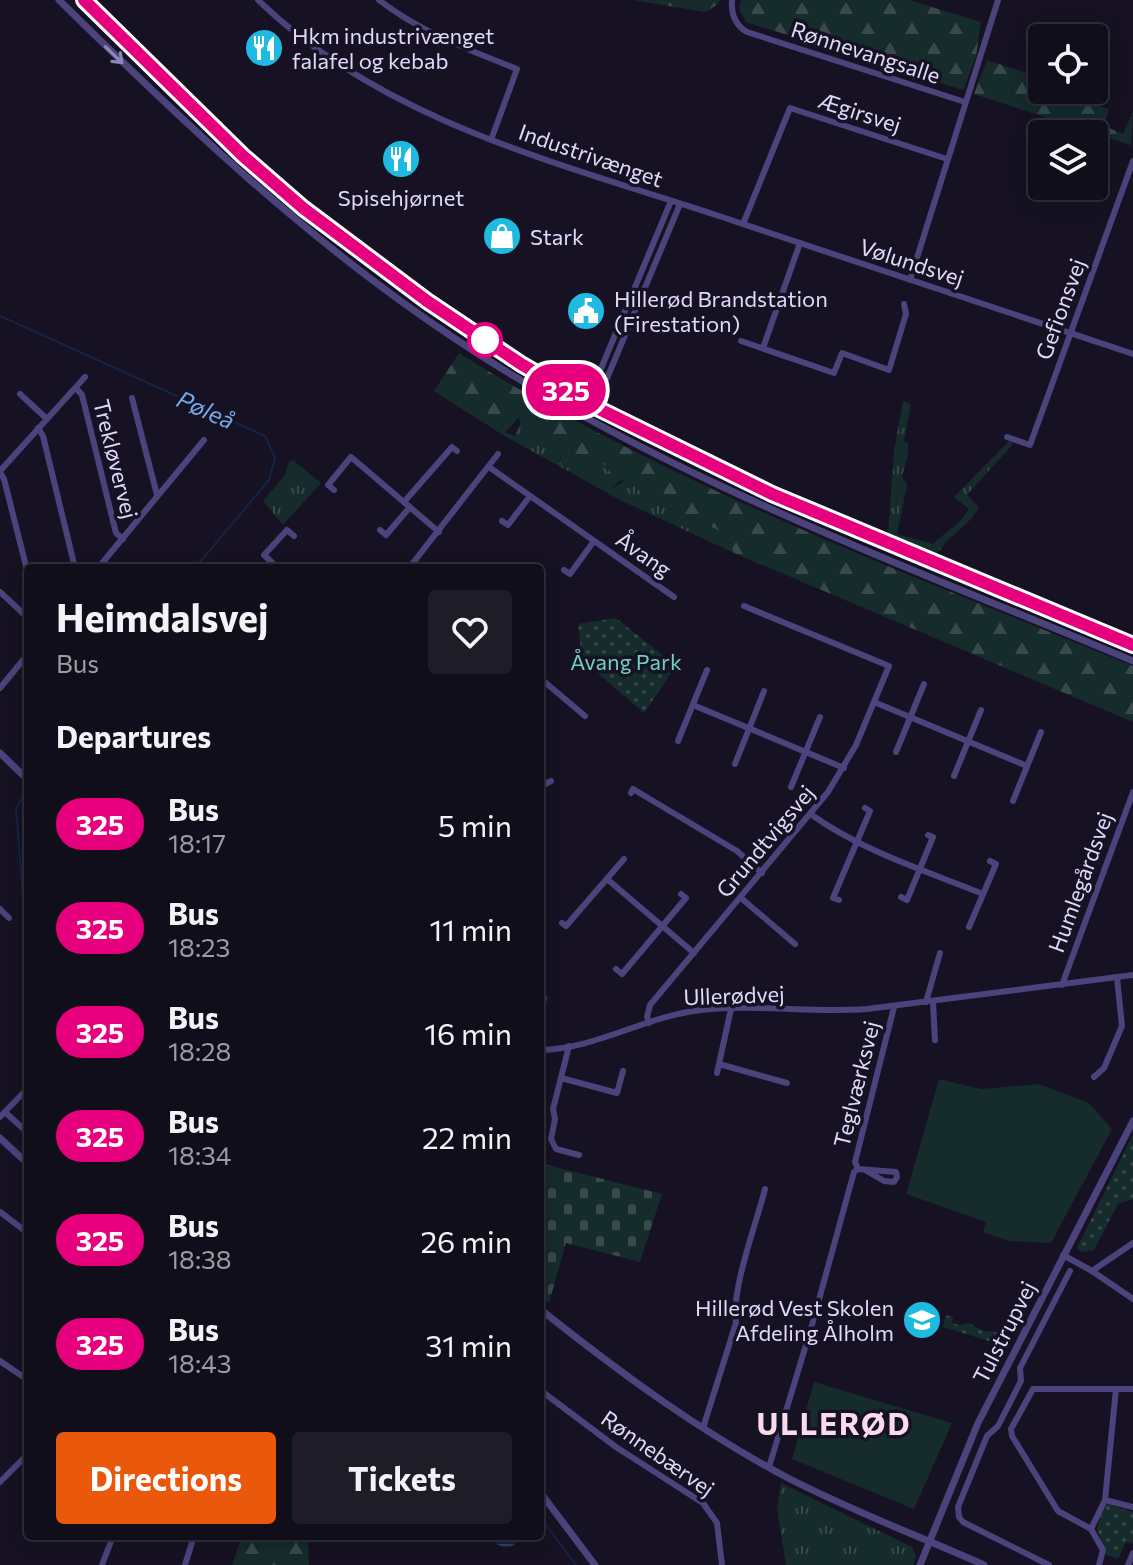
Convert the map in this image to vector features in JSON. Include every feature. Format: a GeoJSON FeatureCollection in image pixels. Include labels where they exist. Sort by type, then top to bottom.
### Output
{"type":"FeatureCollection","features":[{"type":"Feature","properties":{"kind":"street"},"geometry":{"type":"LineString","coordinates":[[59,0],[169,108],[305,228],[364,275],[459,342],[585,417],[736,494],[1133,661]]}},
{"type":"Feature","properties":{"kind":"street"},"geometry":{"type":"LineString","coordinates":[[84,0],[243,156],[325,225],[427,301],[521,364],[595,407],[772,494],[1133,645]]}},
{"type":"Feature","properties":{"kind":"street","name":"Industrivænget"},"geometry":{"type":"LineString","coordinates":[[258,0],[310,45],[387,94],[491,140],[680,204]]}},
{"type":"Feature","properties":{"kind":"street","name":"Industrivænget"},"geometry":{"type":"LineString","coordinates":[[379,0],[420,27],[517,69],[491,140]]}},
{"type":"Feature","properties":{"kind":"street","name":"Rønnevangsalle"},"geometry":{"type":"LineString","coordinates":[[732,0],[731,12],[740,28],[747,32],[965,102]]}},
{"type":"Feature","properties":{"kind":"street","name":"Rønnevangsalle"},"geometry":{"type":"LineString","coordinates":[[910,280],[998,0]]}},
{"type":"Feature","properties":{"kind":"street","name":"Ægirsvej"},"geometry":{"type":"LineString","coordinates":[[743,224],[790,108],[947,159]]}},
{"type":"Feature","properties":{"kind":"street","name":"Gefionsvej"},"geometry":{"type":"LineString","coordinates":[[1007,437],[1030,445],[1133,161]]}},
{"type":"Feature","properties":{"kind":"street"},"geometry":{"type":"LineString","coordinates":[[585,417],[587,402],[671,201]]}},
{"type":"Feature","properties":{"kind":"street"},"geometry":{"type":"LineString","coordinates":[[585,417],[595,407],[680,204]]}},
{"type":"Feature","properties":{"kind":"street","name":"Vølundsvej"},"geometry":{"type":"LineString","coordinates":[[680,204],[1133,354]]}},
{"type":"Feature","properties":{"kind":"street"},"geometry":{"type":"LineString","coordinates":[[763,348],[800,243]]}},
{"type":"Feature","properties":{"kind":"street"},"geometry":{"type":"LineString","coordinates":[[741,341],[834,373],[842,353],[889,370],[906,314],[904,304]]}},
{"type":"Feature","properties":{"kind":"street"},"geometry":{"type":"LineString","coordinates":[[25,564],[0,472],[85,377]]}},
{"type":"Feature","properties":{"kind":"street","name":"Trekløvervej"},"geometry":{"type":"LineString","coordinates":[[76,388],[82,395],[116,533],[123,539]]}},
{"type":"Feature","properties":{"kind":"street"},"geometry":{"type":"LineString","coordinates":[[20,394],[47,419]]}},
{"type":"Feature","properties":{"kind":"street"},"geometry":{"type":"LineString","coordinates":[[132,398],[157,495]]}},
{"type":"Feature","properties":{"kind":"street"},"geometry":{"type":"LineString","coordinates":[[38,428],[43,436],[74,564]]}},
{"type":"Feature","properties":{"kind":"street"},"geometry":{"type":"LineString","coordinates":[[101,564],[204,440]]}},
{"type":"Feature","properties":{"kind":"street"},"geometry":{"type":"LineString","coordinates":[[380,530],[386,535],[452,447],[457,451]]}},
{"type":"Feature","properties":{"kind":"street"},"geometry":{"type":"LineString","coordinates":[[413,564],[498,454]]}},
{"type":"Feature","properties":{"kind":"street"},"geometry":{"type":"LineString","coordinates":[[334,490],[328,485],[351,457],[439,532]]}},
{"type":"Feature","properties":{"kind":"street","name":"Åvang"},"geometry":{"type":"LineString","coordinates":[[489,467],[674,597]]}},
{"type":"Feature","properties":{"kind":"street"},"geometry":{"type":"LineString","coordinates":[[502,521],[508,525],[530,496]]}},
{"type":"Feature","properties":{"kind":"street"},"geometry":{"type":"LineString","coordinates":[[274,564],[264,555],[287,530],[294,536]]}},
{"type":"Feature","properties":{"kind":"street","name":"Åvang"},"geometry":{"type":"LineString","coordinates":[[564,570],[570,574],[594,541]]}},
{"type":"Feature","properties":{"kind":"street"},"geometry":{"type":"LineString","coordinates":[[266,564],[269,560]]}},
{"type":"Feature","properties":{"kind":"street"},"geometry":{"type":"LineString","coordinates":[[0,592],[24,613]]}},
{"type":"Feature","properties":{"kind":"street","name":"Grundtvigsvej"},"geometry":{"type":"LineString","coordinates":[[649,1023],[650,1005],[812,815],[844,768],[889,666],[744,606]]}},
{"type":"Feature","properties":{"kind":"street"},"geometry":{"type":"LineString","coordinates":[[0,688],[24,659]]}},
{"type":"Feature","properties":{"kind":"street"},"geometry":{"type":"LineString","coordinates":[[678,741],[707,670]]}},
{"type":"Feature","properties":{"kind":"street"},"geometry":{"type":"LineString","coordinates":[[544,681],[585,716]]}},
{"type":"Feature","properties":{"kind":"street"},"geometry":{"type":"LineString","coordinates":[[896,752],[924,684]]}},
{"type":"Feature","properties":{"kind":"street"},"geometry":{"type":"LineString","coordinates":[[735,764],[764,691]]}},
{"type":"Feature","properties":{"kind":"street"},"geometry":{"type":"LineString","coordinates":[[874,702],[1027,766]]}},
{"type":"Feature","properties":{"kind":"street"},"geometry":{"type":"LineString","coordinates":[[693,705],[844,768]]}},
{"type":"Feature","properties":{"kind":"street"},"geometry":{"type":"LineString","coordinates":[[954,776],[981,710]]}},
{"type":"Feature","properties":{"kind":"street"},"geometry":{"type":"LineString","coordinates":[[791,787],[820,717]]}},
{"type":"Feature","properties":{"kind":"street"},"geometry":{"type":"LineString","coordinates":[[1013,801],[1041,732]]}},
{"type":"Feature","properties":{"kind":"street"},"geometry":{"type":"LineString","coordinates":[[0,753],[24,776]]}},
{"type":"Feature","properties":{"kind":"street"},"geometry":{"type":"LineString","coordinates":[[544,785],[551,781]]}},
{"type":"Feature","properties":{"kind":"street"},"geometry":{"type":"LineString","coordinates":[[631,793],[633,789],[737,851],[762,873]]}},
{"type":"Feature","properties":{"kind":"street","name":"Humlegårdsvej"},"geometry":{"type":"LineString","coordinates":[[1062,985],[1133,792]]}},
{"type":"Feature","properties":{"kind":"street"},"geometry":{"type":"LineString","coordinates":[[839,900],[833,898],[870,811],[865,808]]}},
{"type":"Feature","properties":{"kind":"street"},"geometry":{"type":"LineString","coordinates":[[812,815],[857,842],[983,894]]}},
{"type":"Feature","properties":{"kind":"street"},"geometry":{"type":"LineString","coordinates":[[901,897],[907,900],[933,837],[928,835]]}},
{"type":"Feature","properties":{"kind":"street"},"geometry":{"type":"LineString","coordinates":[[562,923],[566,926],[624,859]]}},
{"type":"Feature","properties":{"kind":"street"},"geometry":{"type":"LineString","coordinates":[[969,927],[996,864],[990,861]]}},
{"type":"Feature","properties":{"kind":"street"},"geometry":{"type":"LineString","coordinates":[[607,879],[694,953]]}},
{"type":"Feature","properties":{"kind":"street"},"geometry":{"type":"LineString","coordinates":[[616,969],[622,974],[686,898],[681,894]]}},
{"type":"Feature","properties":{"kind":"street"},"geometry":{"type":"LineString","coordinates":[[741,898],[795,944]]}},
{"type":"Feature","properties":{"kind":"street"},"geometry":{"type":"LineString","coordinates":[[0,909],[9,918]]}},
{"type":"Feature","properties":{"kind":"street"},"geometry":{"type":"LineString","coordinates":[[935,1040],[930,1002],[940,953]]}},
{"type":"Feature","properties":{"kind":"street","name":"Ullerødvej"},"geometry":{"type":"LineString","coordinates":[[544,1049],[569,1046],[691,1012],[731,1009],[830,1012],[894,1007],[1133,975]]}},
{"type":"Feature","properties":{"kind":"street"},"geometry":{"type":"LineString","coordinates":[[1094,1077],[1104,1068],[1122,1026],[1117,978]]}},
{"type":"Feature","properties":{"kind":"street","name":"Teglværksvej"},"geometry":{"type":"LineString","coordinates":[[769,1467],[854,1172],[861,1169],[855,1162],[894,1007]]}},
{"type":"Feature","properties":{"kind":"street"},"geometry":{"type":"LineString","coordinates":[[717,1073],[731,1009]]}},
{"type":"Feature","properties":{"kind":"street"},"geometry":{"type":"LineString","coordinates":[[569,1046],[553,1109],[552,1145],[579,1155]]}},
{"type":"Feature","properties":{"kind":"street"},"geometry":{"type":"LineString","coordinates":[[719,1064],[787,1083]]}},
{"type":"Feature","properties":{"kind":"street"},"geometry":{"type":"LineString","coordinates":[[561,1078],[617,1093],[623,1071]]}},
{"type":"Feature","properties":{"kind":"street"},"geometry":{"type":"LineString","coordinates":[[24,1092],[3,1115],[24,1130]]}},
{"type":"Feature","properties":{"kind":"street","name":"Tulstrupvej"},"geometry":{"type":"LineString","coordinates":[[920,1565],[978,1423],[1133,1121]]}},
{"type":"Feature","properties":{"kind":"street"},"geometry":{"type":"LineString","coordinates":[[0,1138],[24,1160]]}},
{"type":"Feature","properties":{"kind":"street"},"geometry":{"type":"LineString","coordinates":[[861,1169],[893,1170],[897,1177],[894,1182],[888,1182],[861,1169]]}},
{"type":"Feature","properties":{"kind":"street"},"geometry":{"type":"LineString","coordinates":[[703,1428],[736,1323],[734,1311],[765,1189]]}},
{"type":"Feature","properties":{"kind":"street"},"geometry":{"type":"LineString","coordinates":[[0,1212],[24,1230]]}},
{"type":"Feature","properties":{"kind":"street"},"geometry":{"type":"LineString","coordinates":[[1092,1271],[1133,1243]]}},
{"type":"Feature","properties":{"kind":"street"},"geometry":{"type":"LineString","coordinates":[[1063,1255],[1133,1299]]}},
{"type":"Feature","properties":{"kind":"street"},"geometry":{"type":"LineString","coordinates":[[1049,1565],[963,1522],[958,1513],[987,1436],[998,1426],[1021,1381],[1020,1368],[1070,1271]]}},
{"type":"Feature","properties":{"kind":"street"},"geometry":{"type":"LineString","coordinates":[[544,1312],[602,1359],[703,1428],[769,1467],[821,1494],[984,1565]]}},
{"type":"Feature","properties":{"kind":"street"},"geometry":{"type":"LineString","coordinates":[[0,1361],[24,1377]]}},
{"type":"Feature","properties":{"kind":"street"},"geometry":{"type":"LineString","coordinates":[[1099,1565],[1103,1550],[1091,1529],[1058,1511],[1012,1436],[1011,1429],[1030,1392],[1037,1388],[1133,1389]]}},
{"type":"Feature","properties":{"kind":"street"},"geometry":{"type":"LineString","coordinates":[[1091,1529],[1105,1500],[1116,1389]]}},
{"type":"Feature","properties":{"kind":"street","name":"Rønnebærvej"},"geometry":{"type":"LineString","coordinates":[[544,1393],[616,1447],[703,1503],[717,1523],[722,1565]]}},
{"type":"Feature","properties":{"kind":"street"},"geometry":{"type":"LineString","coordinates":[[1009,1404],[1021,1409]]}},
{"type":"Feature","properties":{"kind":"street"},"geometry":{"type":"LineString","coordinates":[[0,1481],[24,1458]]}},
{"type":"Feature","properties":{"kind":"street"},"geometry":{"type":"LineString","coordinates":[[544,1497],[595,1565]]}},
{"type":"Feature","properties":{"kind":"street"},"geometry":{"type":"LineString","coordinates":[[1105,1500],[1133,1507]]}},
{"type":"Feature","properties":{"kind":"street"},"geometry":{"type":"LineString","coordinates":[[102,1565],[111,1540]]}},
{"type":"Feature","properties":{"kind":"street"},"geometry":{"type":"LineString","coordinates":[[185,1565],[193,1540]]}},
{"type":"Feature","properties":{"kind":"street"},"geometry":{"type":"LineString","coordinates":[[1128,1565],[1133,1553]]}},
{"type":"Feature","properties":{"kind":"green space"},"geometry":{"type":"Polygon","coordinates":[[[633,0],[720,0],[705,12],[633,0]]]}},
{"type":"Feature","properties":{"kind":"green space"},"geometry":{"type":"Polygon","coordinates":[[[741,0],[909,0],[981,22],[976,57],[963,90],[746,22],[739,10],[741,0]]]}},
{"type":"Feature","properties":{"kind":"green space"},"geometry":{"type":"Polygon","coordinates":[[[987,60],[1028,73],[1028,104],[1093,104],[1109,109],[1106,120],[1054,120],[974,94],[987,60]]]}},
{"type":"Feature","properties":{"kind":"green space"},"geometry":{"type":"Polygon","coordinates":[[[1133,112],[1131,145],[1108,138],[1108,128],[1123,134],[1133,112]]]}},
{"type":"Feature","properties":{"kind":"green space"},"geometry":{"type":"Polygon","coordinates":[[[459,353],[539,400],[704,485],[874,560],[1133,666],[1133,722],[734,553],[725,533],[661,505],[625,480],[619,481],[611,489],[606,487],[602,480],[610,469],[602,463],[572,453],[567,468],[559,464],[563,450],[520,416],[503,435],[434,391],[459,353]]]}},
{"type":"Feature","properties":{"kind":"green space"},"geometry":{"type":"Polygon","coordinates":[[[903,401],[911,404],[904,441],[908,443],[908,455],[902,476],[907,485],[897,534],[933,544],[969,509],[954,497],[1009,441],[1013,444],[967,495],[979,508],[934,554],[888,534],[894,452],[903,401]]]}},
{"type":"Feature","properties":{"kind":"green space"},"geometry":{"type":"Polygon","coordinates":[[[520,416],[564,450],[559,460],[567,468],[572,453],[602,463],[611,470],[611,489],[625,480],[661,505],[725,533],[734,553],[620,500],[503,435],[505,432],[514,436],[521,422],[520,416]]]}},
{"type":"Feature","properties":{"kind":"green space"},"geometry":{"type":"Polygon","coordinates":[[[293,460],[321,483],[283,525],[263,501],[285,475],[289,462],[293,460]]]}},
{"type":"Feature","properties":{"kind":"green space","name":"Åvang Park"},"geometry":{"type":"Polygon","coordinates":[[[616,618],[676,666],[644,713],[582,660],[578,624],[616,618]]]}},
{"type":"Feature","properties":{"kind":"green space"},"geometry":{"type":"Polygon","coordinates":[[[939,1079],[981,1089],[1039,1084],[1089,1103],[1112,1129],[1051,1243],[1009,1241],[983,1232],[986,1222],[906,1194],[939,1079]]]}},
{"type":"Feature","properties":{"kind":"green space"},"geometry":{"type":"Polygon","coordinates":[[[1133,1134],[1133,1199],[1118,1204],[1094,1250],[1082,1252],[1077,1248],[1133,1134]]]}},
{"type":"Feature","properties":{"kind":"green space"},"geometry":{"type":"Polygon","coordinates":[[[544,1164],[662,1194],[640,1262],[566,1243],[549,1303],[544,1299],[544,1164]]]}},
{"type":"Feature","properties":{"kind":"green space"},"geometry":{"type":"Polygon","coordinates":[[[946,1315],[953,1317],[952,1323],[968,1323],[984,1331],[997,1332],[995,1340],[992,1342],[943,1327],[946,1315]]]}},
{"type":"Feature","properties":{"kind":"green space"},"geometry":{"type":"Polygon","coordinates":[[[814,1382],[952,1423],[914,1509],[792,1459],[814,1382]]]}},
{"type":"Feature","properties":{"kind":"green space"},"geometry":{"type":"Polygon","coordinates":[[[781,1483],[912,1547],[916,1556],[913,1565],[786,1565],[777,1508],[781,1483]]]}},
{"type":"Feature","properties":{"kind":"green space"},"geometry":{"type":"Polygon","coordinates":[[[1105,1503],[1133,1512],[1133,1544],[1126,1542],[1118,1559],[1106,1554],[1097,1528],[1105,1503]]]}},
{"type":"Feature","properties":{"kind":"green space"},"geometry":{"type":"Polygon","coordinates":[[[241,1540],[308,1541],[309,1565],[232,1565],[241,1540]]]}},
{"type":"Feature","properties":{"kind":"water"},"geometry":{"type":"Polygon","coordinates":[[[494,1540],[517,1540],[507,1548],[496,1544],[494,1540]]]}},
{"type":"Feature","properties":{"kind":"waterway","name":"Pøleå"},"geometry":{"type":"LineString","coordinates":[[0,316],[265,436],[275,458],[269,480],[198,564]]}},
{"type":"Feature","properties":{"kind":"waterway","name":"Pøleå"},"geometry":{"type":"LineString","coordinates":[[22,798],[16,809],[24,909]]}},
{"type":"Feature","properties":{"kind":"waterway","name":"Pøleå"},"geometry":{"type":"LineString","coordinates":[[544,1522],[576,1565]]}},
{"type":"Feature","properties":{"kind":"bus line","name":"325"},"geometry":{"type":"LineString","coordinates":[[84,0],[243,156],[303,208],[358,252],[521,364],[595,407],[772,494],[1133,645]]}},
{"type":"Feature","properties":{"kind":"place","name":"Hkm industrivænget falafel og kebab"},"geometry":{"type":"Point","coordinates":[264,48]}},
{"type":"Feature","properties":{"kind":"place","name":"Spisehjørnet"},"geometry":{"type":"Point","coordinates":[401,159]}},
{"type":"Feature","properties":{"kind":"place","name":"Stark"},"geometry":{"type":"Point","coordinates":[502,236]}},
{"type":"Feature","properties":{"kind":"place","name":"Hillerød Brandstation (Firestation)"},"geometry":{"type":"Point","coordinates":[586,311]}},
{"type":"Feature","properties":{"kind":"place","name":"Hillerød Vest Skolen Afdeling Ålholm"},"geometry":{"type":"Point","coordinates":[922,1320]}},
{"type":"Feature","properties":{"kind":"district","name":"ULLERØD"},"geometry":{"type":"Point","coordinates":[834,1422]}}]}
